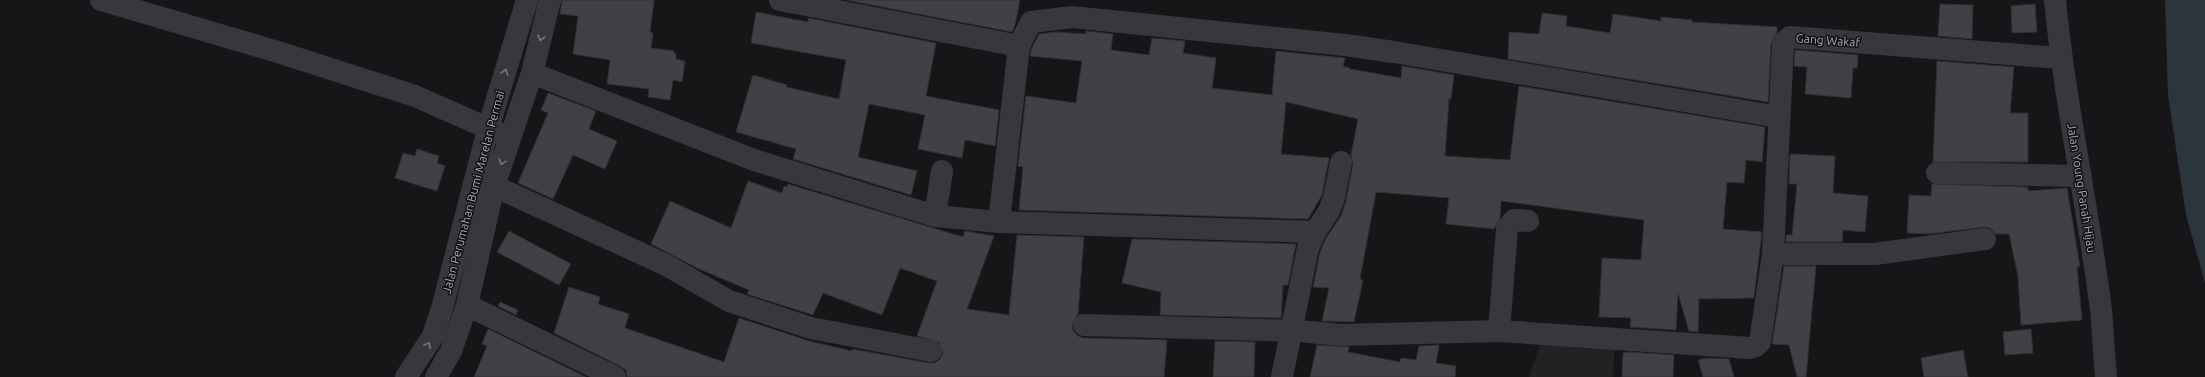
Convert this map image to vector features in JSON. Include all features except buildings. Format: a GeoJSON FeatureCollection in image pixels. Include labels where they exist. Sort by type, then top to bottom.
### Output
{"type":"FeatureCollection","features":[{"type":"Feature","properties":{"kind":"street"},"geometry":{"type":"LineString","coordinates":[[101,0],[278,52],[416,96],[510,138]]}},
{"type":"Feature","properties":{"kind":"street","name":"Jalan Perumahan Bumi Marelan Permai"},"geometry":{"type":"LineString","coordinates":[[406,377],[433,336],[443,306],[488,129],[527,0]]}},
{"type":"Feature","properties":{"kind":"street","name":"Jalan Perumahan Bumi Marelan Permai"},"geometry":{"type":"LineString","coordinates":[[436,377],[451,351],[467,305],[494,186],[532,73],[550,0]]}},
{"type":"Feature","properties":{"kind":"street"},"geometry":{"type":"LineString","coordinates":[[780,0],[845,6],[1019,46]]}},
{"type":"Feature","properties":{"kind":"street","name":"Jalan Young Panah Hijau"},"geometry":{"type":"LineString","coordinates":[[2054,0],[2060,58],[2081,176],[2101,311],[2106,377]]}},
{"type":"Feature","properties":{"kind":"street"},"geometry":{"type":"LineString","coordinates":[[999,222],[1019,46],[1031,22],[1073,9],[1394,52],[1779,117]]}},
{"type":"Feature","properties":{"kind":"street","name":"Gang Wakaf"},"geometry":{"type":"LineString","coordinates":[[1499,331],[1750,348],[1756,346],[1760,342],[1773,254],[1783,44],[1790,37],[2060,58]]}},
{"type":"Feature","properties":{"kind":"street"},"geometry":{"type":"LineString","coordinates":[[532,73],[754,160],[935,216],[999,222],[1316,232]]}},
{"type":"Feature","properties":{"kind":"street"},"geometry":{"type":"LineString","coordinates":[[1282,377],[1295,331],[1308,248],[1329,211],[1334,198],[1341,162]]}},
{"type":"Feature","properties":{"kind":"street"},"geometry":{"type":"LineString","coordinates":[[935,216],[942,171]]}},
{"type":"Feature","properties":{"kind":"street"},"geometry":{"type":"LineString","coordinates":[[1937,174],[2081,176]]}},
{"type":"Feature","properties":{"kind":"street"},"geometry":{"type":"LineString","coordinates":[[494,186],[666,265],[729,301],[811,328],[931,350]]}},
{"type":"Feature","properties":{"kind":"street"},"geometry":{"type":"LineString","coordinates":[[1084,326],[1295,331],[1341,335],[1499,331],[1507,228],[1514,220],[1528,221]]}},
{"type":"Feature","properties":{"kind":"street"},"geometry":{"type":"LineString","coordinates":[[1773,254],[1875,254],[1985,240]]}},
{"type":"Feature","properties":{"kind":"street"},"geometry":{"type":"LineString","coordinates":[[467,305],[614,377]]}},
{"type":"Feature","properties":{"kind":"shaded area"},"geometry":{"type":"Polygon","coordinates":[[[2165,0],[2205,0],[2205,283],[2186,215],[2168,95],[2165,0]]]}},
{"type":"Feature","properties":{"kind":"shaded area"},"geometry":{"type":"Polygon","coordinates":[[[1615,341],[1613,377],[1529,377],[1541,342],[1615,341]]]}}]}
